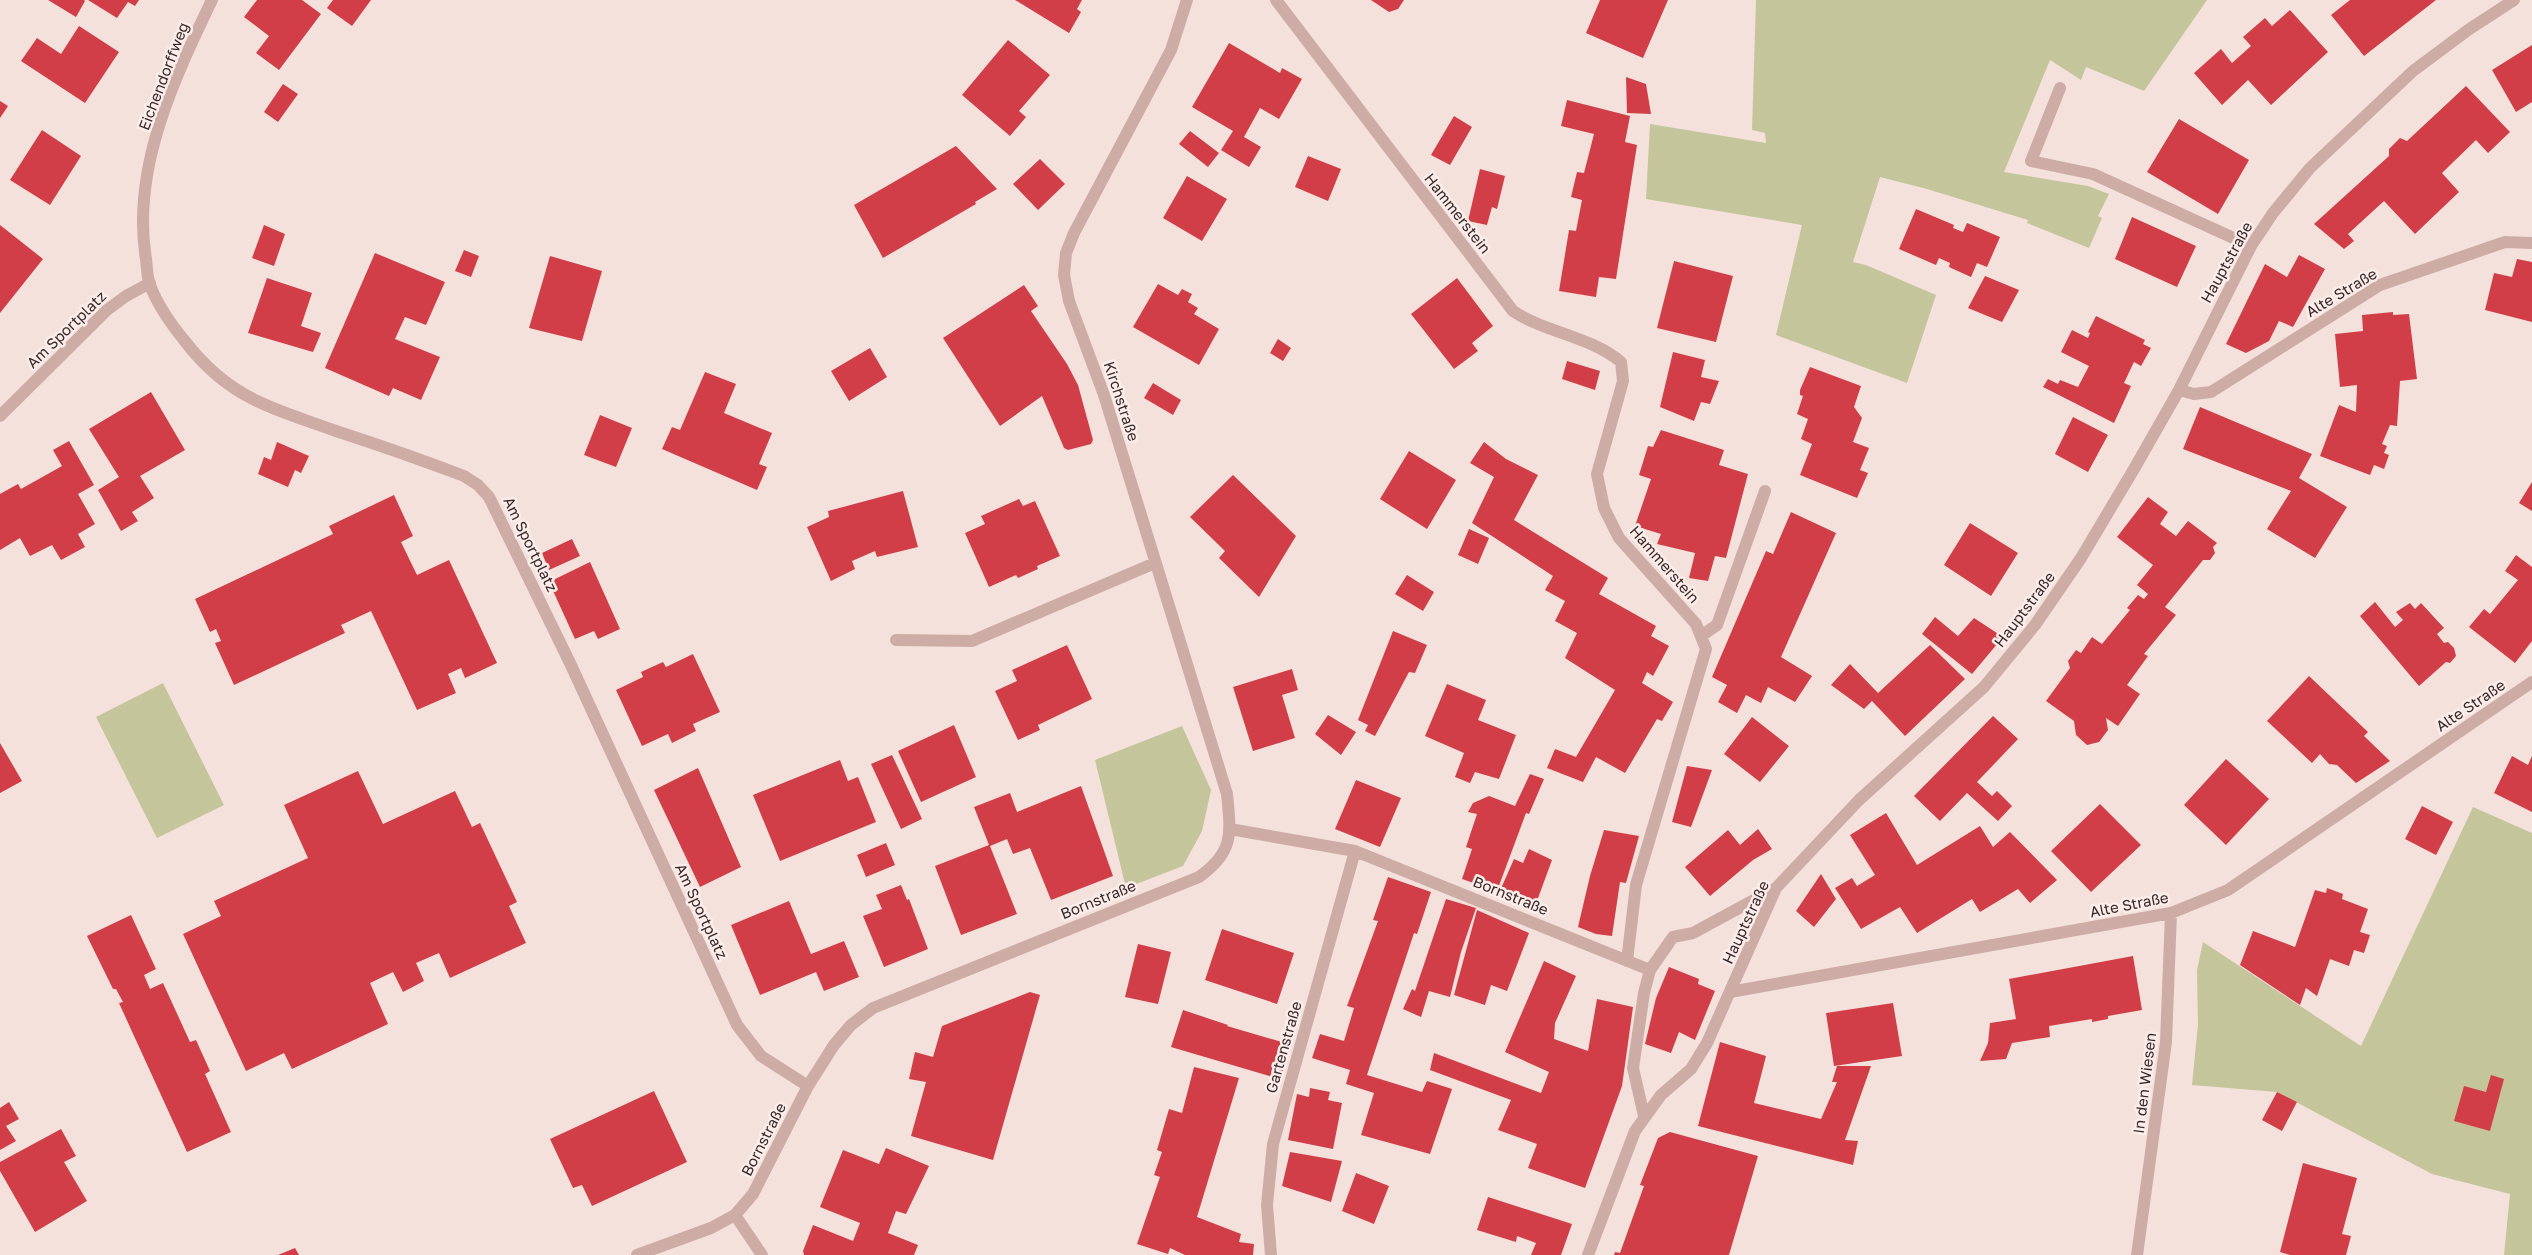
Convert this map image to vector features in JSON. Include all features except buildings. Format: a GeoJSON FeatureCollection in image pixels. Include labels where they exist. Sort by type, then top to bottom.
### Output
{"type":"FeatureCollection","features":[{"type":"Feature","properties":{"kind":"street","name":"Eichendorffweg"},"geometry":{"type":"LineString","coordinates":[[150,283],[143,246],[142,219],[150,158],[166,105],[185,56],[212,0]]}},
{"type":"Feature","properties":{"kind":"street","name":"Kirchstraße"},"geometry":{"type":"LineString","coordinates":[[1187,0],[1171,50],[1074,233],[1066,253],[1064,275],[1069,301],[1104,395],[1227,794],[1230,829]]}},
{"type":"Feature","properties":{"kind":"street","name":"Hammerstein"},"geometry":{"type":"LineString","coordinates":[[1276,0],[1513,311],[1528,321],[1607,350],[1621,362],[1623,381],[1598,474],[1604,508],[1619,538],[1696,624],[1706,649],[1636,885],[1627,961]]}},
{"type":"Feature","properties":{"kind":"street","name":"Hauptstraße"},"geometry":{"type":"LineString","coordinates":[[1588,1255],[1635,1131],[1661,1095],[1691,1069],[1707,1043],[1776,888],[1859,800],[1984,687],[2029,632],[2082,558],[2179,390],[2251,246],[2273,213],[2310,168],[2413,72],[2468,30],[2514,0]]}},
{"type":"Feature","properties":{"kind":"street"},"geometry":{"type":"LineString","coordinates":[[2060,88],[2031,161],[2094,174],[2251,246]]}},
{"type":"Feature","properties":{"kind":"street","name":"Alte Straße"},"geometry":{"type":"LineString","coordinates":[[2179,390],[2194,394],[2211,392],[2380,285],[2505,242],[2532,243]]}},
{"type":"Feature","properties":{"kind":"street","name":"Am Sportplatz"},"geometry":{"type":"LineString","coordinates":[[0,416],[108,310],[126,296],[150,283],[161,309],[201,362],[228,383],[255,400],[288,414],[464,476],[478,484],[490,497],[570,663],[737,1025],[761,1056],[808,1086]]}},
{"type":"Feature","properties":{"kind":"street"},"geometry":{"type":"LineString","coordinates":[[1701,636],[1717,625],[1765,491]]}},
{"type":"Feature","properties":{"kind":"street"},"geometry":{"type":"LineString","coordinates":[[896,640],[972,641],[1155,562]]}},
{"type":"Feature","properties":{"kind":"street","name":"Alte Straße"},"geometry":{"type":"LineString","coordinates":[[1730,992],[2171,914],[2228,890],[2532,682]]}},
{"type":"Feature","properties":{"kind":"street","name":"Bornstraße"},"geometry":{"type":"LineString","coordinates":[[637,1255],[711,1228],[735,1215],[753,1194],[808,1086],[839,1038],[850,1025],[873,1008],[1199,877],[1215,866],[1225,851],[1230,829],[1355,851],[1650,970]]}},
{"type":"Feature","properties":{"kind":"street","name":"Gartenstraße"},"geometry":{"type":"LineString","coordinates":[[1271,1255],[1267,1205],[1274,1144],[1355,851]]}},
{"type":"Feature","properties":{"kind":"street"},"geometry":{"type":"LineString","coordinates":[[1644,1116],[1632,1068],[1644,993],[1650,970],[1673,937],[1693,933],[1776,888]]}},
{"type":"Feature","properties":{"kind":"street","name":"In den Wiesen"},"geometry":{"type":"LineString","coordinates":[[2137,1255],[2166,1042],[2171,914]]}},
{"type":"Feature","properties":{"kind":"street"},"geometry":{"type":"LineString","coordinates":[[735,1215],[762,1255]]}},
{"type":"Feature","properties":{"kind":"green space"},"geometry":{"type":"Polygon","coordinates":[[[1756,0],[2207,0],[2144,91],[2086,67],[2081,80],[2050,60],[2004,172],[2088,186],[2109,194],[2098,216],[2102,218],[2089,248],[2027,223],[2028,220],[1927,189],[1880,177],[1853,262],[1866,265],[1936,295],[1907,383],[1776,335],[1802,225],[1646,199],[1650,124],[1766,143],[1765,133],[1752,130],[1756,0]]]}},
{"type":"Feature","properties":{"kind":"green space"},"geometry":{"type":"Polygon","coordinates":[[[163,683],[224,805],[157,838],[96,717],[163,683]]]}},
{"type":"Feature","properties":{"kind":"green space"},"geometry":{"type":"Polygon","coordinates":[[[1182,726],[1211,790],[1202,831],[1183,866],[1126,888],[1095,760],[1182,726]]]}},
{"type":"Feature","properties":{"kind":"green space"},"geometry":{"type":"Polygon","coordinates":[[[2473,807],[2532,833],[2532,1255],[2504,1255],[2510,1194],[2432,1174],[2277,1092],[2192,1085],[2198,1024],[2197,970],[2203,942],[2361,1046],[2473,807]]]}}]}
